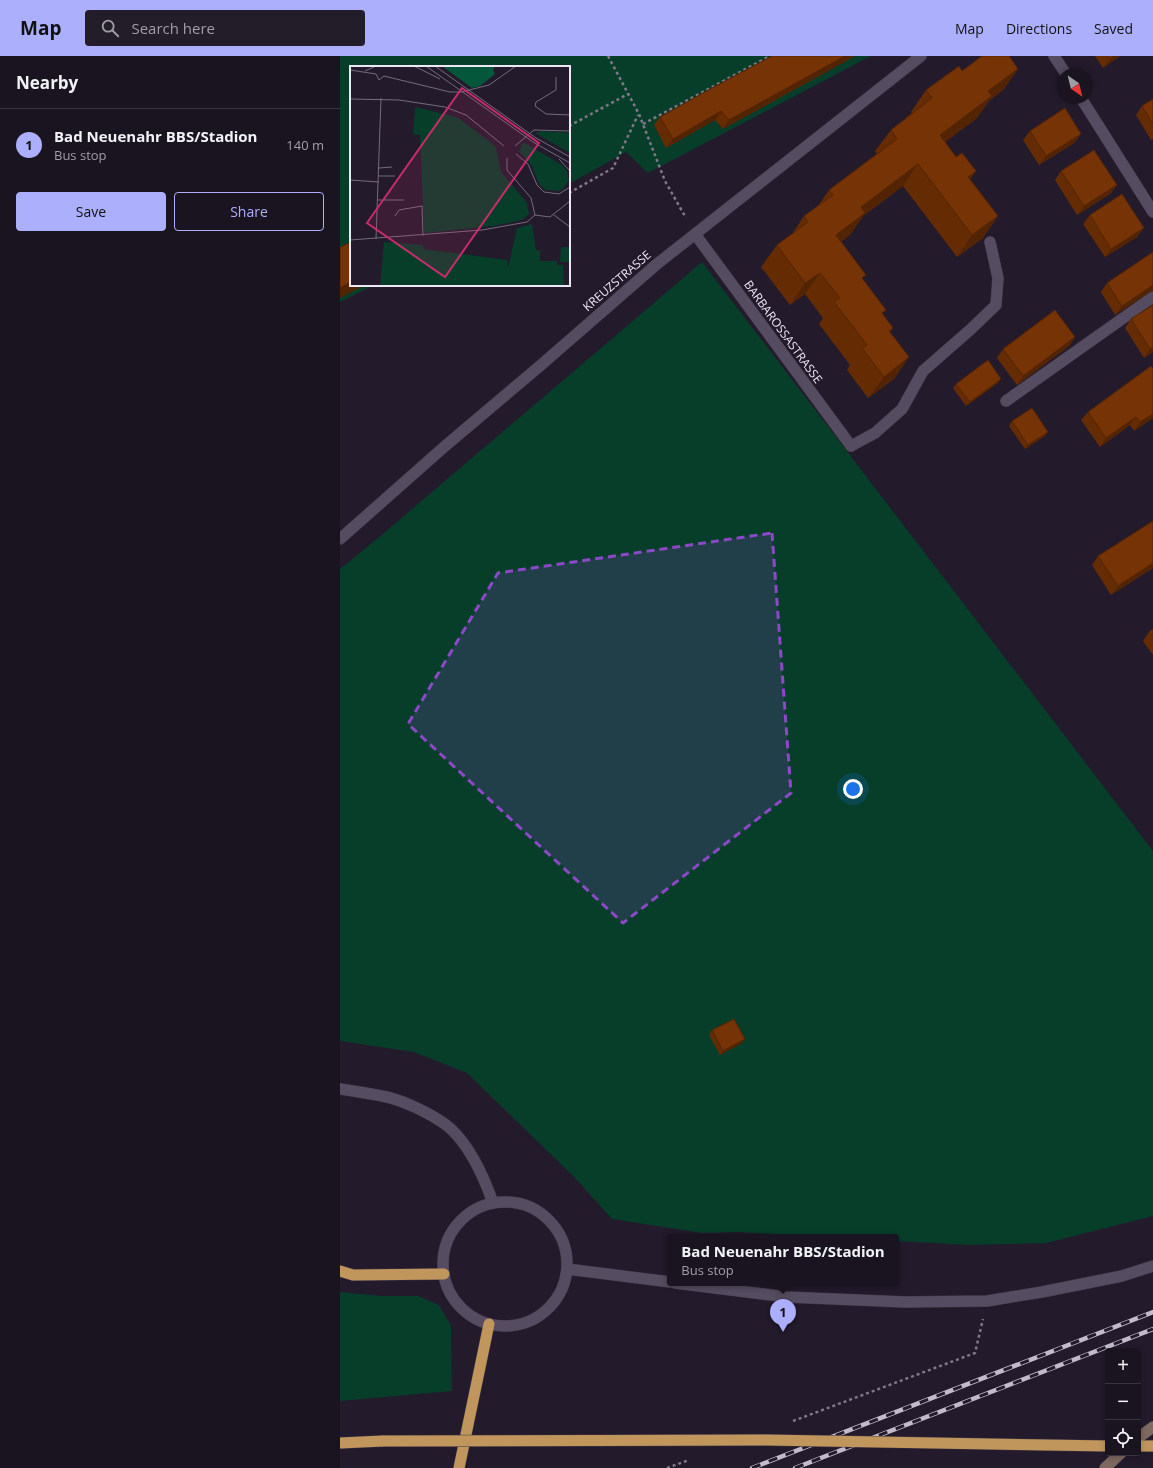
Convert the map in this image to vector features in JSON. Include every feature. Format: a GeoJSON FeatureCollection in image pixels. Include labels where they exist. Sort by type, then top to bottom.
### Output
{"type":"FeatureCollection","features":[{"type":"Feature","properties":{"kind":"highway"},"geometry":{"type":"LineString","coordinates":[[340,1271],[353,1275],[444,1274]]}},
{"type":"Feature","properties":{"kind":"highway"},"geometry":{"type":"LineString","coordinates":[[459,1468],[489,1324]]}},
{"type":"Feature","properties":{"kind":"highway"},"geometry":{"type":"LineString","coordinates":[[340,1443],[383,1441],[767,1440],[1105,1446]]}},
{"type":"Feature","properties":{"kind":"highway"},"geometry":{"type":"LineString","coordinates":[[1141,1446],[1153,1446]]}},
{"type":"Feature","properties":{"kind":"main road"},"geometry":{"type":"LineString","coordinates":[[1141,1436],[1153,1427]]}},
{"type":"Feature","properties":{"kind":"main road"},"geometry":{"type":"LineString","coordinates":[[1104,1468],[1118,1456]]}},
{"type":"Feature","properties":{"kind":"street","name":"KREUZSTRASSE"},"geometry":{"type":"LineString","coordinates":[[340,539],[633,284],[921,56]]}},
{"type":"Feature","properties":{"kind":"street"},"geometry":{"type":"LineString","coordinates":[[1054,56],[1062,68]]}},
{"type":"Feature","properties":{"kind":"street"},"geometry":{"type":"LineString","coordinates":[[1085,104],[1153,212]]}},
{"type":"Feature","properties":{"kind":"street","name":"BARBAROSSASTRASSE"},"geometry":{"type":"LineString","coordinates":[[695,234],[851,446],[875,433],[902,409],[923,371],[996,305],[998,278],[990,242]]}},
{"type":"Feature","properties":{"kind":"street"},"geometry":{"type":"LineString","coordinates":[[1006,401],[1153,297]]}},
{"type":"Feature","properties":{"kind":"street"},"geometry":{"type":"LineString","coordinates":[[340,1089],[394,1099],[430,1115],[450,1129],[465,1145],[484,1179],[493,1203]]}},
{"type":"Feature","properties":{"kind":"street"},"geometry":{"type":"LineString","coordinates":[[506,1202],[530,1207],[551,1222],[559,1232],[564,1244],[567,1256],[567,1269],[559,1295],[551,1306],[529,1321],[516,1325],[503,1326],[489,1324],[478,1320],[459,1306],[452,1296],[444,1274],[443,1260],[445,1247],[450,1234],[458,1223],[468,1214],[480,1207],[493,1203],[506,1202]]}},
{"type":"Feature","properties":{"kind":"street"},"geometry":{"type":"LineString","coordinates":[[699,1286],[780,1296],[817,1298],[898,1302],[987,1301],[1122,1276],[1153,1266]]}},
{"type":"Feature","properties":{"kind":"street"},"geometry":{"type":"LineString","coordinates":[[567,1269],[667,1282]]}},
{"type":"Feature","properties":{"kind":"path"},"geometry":{"type":"LineString","coordinates":[[608,56],[643,124],[665,181],[695,234]]}},
{"type":"Feature","properties":{"kind":"path"},"geometry":{"type":"LineString","coordinates":[[643,124],[770,56]]}},
{"type":"Feature","properties":{"kind":"path"},"geometry":{"type":"LineString","coordinates":[[570,125],[628,94]]}},
{"type":"Feature","properties":{"kind":"path"},"geometry":{"type":"LineString","coordinates":[[570,192],[614,168],[638,114]]}},
{"type":"Feature","properties":{"kind":"path"},"geometry":{"type":"LineString","coordinates":[[791,1422],[974,1353],[987,1301]]}},
{"type":"Feature","properties":{"kind":"path"},"geometry":{"type":"LineString","coordinates":[[666,1468],[696,1457]]}},
{"type":"Feature","properties":{"kind":"highlighted area"},"geometry":{"type":"Polygon","coordinates":[[[772,533],[791,793],[623,923],[408,724],[498,573],[772,533]]]}},
{"type":"Feature","properties":{"kind":"green space"},"geometry":{"type":"Polygon","coordinates":[[[340,56],[871,56],[648,173],[626,152],[570,183],[570,66],[350,66],[350,286],[372,286],[340,302],[340,56]]]}},
{"type":"Feature","properties":{"kind":"green space"},"geometry":{"type":"Polygon","coordinates":[[[702,262],[1153,851],[1153,1216],[1046,1243],[970,1245],[899,1241],[899,1234],[702,1233],[612,1219],[575,1178],[467,1073],[414,1052],[340,1041],[340,569],[702,262]]]}},
{"type":"Feature","properties":{"kind":"green space"},"geometry":{"type":"Polygon","coordinates":[[[340,1292],[382,1296],[418,1296],[439,1305],[451,1326],[452,1391],[340,1401],[340,1292]]]}},
{"type":"Feature","properties":{"kind":"building"},"geometry":{"type":"Polygon","coordinates":[[[772,56],[845,56],[729,120],[721,111],[673,139],[660,117],[772,56]]]}},
{"type":"Feature","properties":{"kind":"building"},"geometry":{"type":"Polygon","coordinates":[[[982,56],[1009,56],[1018,69],[988,91],[992,96],[940,135],[956,157],[962,153],[976,171],[968,177],[998,216],[972,235],[918,164],[861,207],[865,213],[836,235],[866,275],[862,278],[886,310],[882,313],[893,328],[889,331],[909,357],[884,377],[862,348],[867,345],[834,302],[840,298],[820,273],[805,283],[777,245],[808,222],[804,216],[833,195],[829,190],[897,139],[891,130],[932,98],[926,90],[959,66],[962,71],[982,56]]]}},
{"type":"Feature","properties":{"kind":"building"},"geometry":{"type":"Polygon","coordinates":[[[1107,56],[1114,56],[1110,59],[1107,56]]]}},
{"type":"Feature","properties":{"kind":"building"},"geometry":{"type":"Polygon","coordinates":[[[1153,99],[1153,124],[1142,106],[1153,99]]]}},
{"type":"Feature","properties":{"kind":"building"},"geometry":{"type":"Polygon","coordinates":[[[1065,108],[1081,134],[1046,156],[1030,131],[1065,108]]]}},
{"type":"Feature","properties":{"kind":"building"},"geometry":{"type":"Polygon","coordinates":[[[1094,150],[1117,185],[1084,206],[1061,171],[1094,150]]]}},
{"type":"Feature","properties":{"kind":"building"},"geometry":{"type":"Polygon","coordinates":[[[1122,194],[1144,228],[1111,249],[1090,215],[1122,194]]]}},
{"type":"Feature","properties":{"kind":"building"},"geometry":{"type":"Polygon","coordinates":[[[350,242],[350,283],[340,288],[340,247],[350,242]]]}},
{"type":"Feature","properties":{"kind":"building"},"geometry":{"type":"Polygon","coordinates":[[[1153,252],[1153,285],[1122,306],[1107,283],[1153,252]]]}},
{"type":"Feature","properties":{"kind":"building"},"geometry":{"type":"Polygon","coordinates":[[[1153,305],[1153,347],[1150,349],[1131,319],[1153,305]]]}},
{"type":"Feature","properties":{"kind":"building"},"geometry":{"type":"Polygon","coordinates":[[[1055,310],[1075,337],[1023,376],[1003,349],[1055,310]]]}},
{"type":"Feature","properties":{"kind":"building"},"geometry":{"type":"Polygon","coordinates":[[[988,360],[1001,379],[970,402],[956,384],[988,360]]]}},
{"type":"Feature","properties":{"kind":"building"},"geometry":{"type":"Polygon","coordinates":[[[1151,366],[1153,369],[1153,414],[1140,422],[1136,417],[1106,438],[1088,412],[1151,366]]]}},
{"type":"Feature","properties":{"kind":"building"},"geometry":{"type":"Polygon","coordinates":[[[1032,408],[1048,432],[1028,445],[1012,421],[1032,408]]]}},
{"type":"Feature","properties":{"kind":"building"},"geometry":{"type":"Polygon","coordinates":[[[1153,521],[1153,563],[1118,586],[1098,556],[1153,521]]]}},
{"type":"Feature","properties":{"kind":"building"},"geometry":{"type":"Polygon","coordinates":[[[1153,629],[1153,637],[1149,632],[1153,629]]]}},
{"type":"Feature","properties":{"kind":"building"},"geometry":{"type":"Polygon","coordinates":[[[734,1019],[745,1039],[723,1051],[712,1030],[734,1019]]]}},
{"type":"Feature","properties":{"kind":"railway"},"geometry":{"type":"LineString","coordinates":[[752,1468],[1153,1312]]}},
{"type":"Feature","properties":{"kind":"railway"},"geometry":{"type":"LineString","coordinates":[[795,1468],[1153,1329]]}},
{"type":"Feature","properties":{"kind":"place","name":"Bad Neuenahr BBS/Stadion"},"geometry":{"type":"Point","coordinates":[783,1332]}}]}
